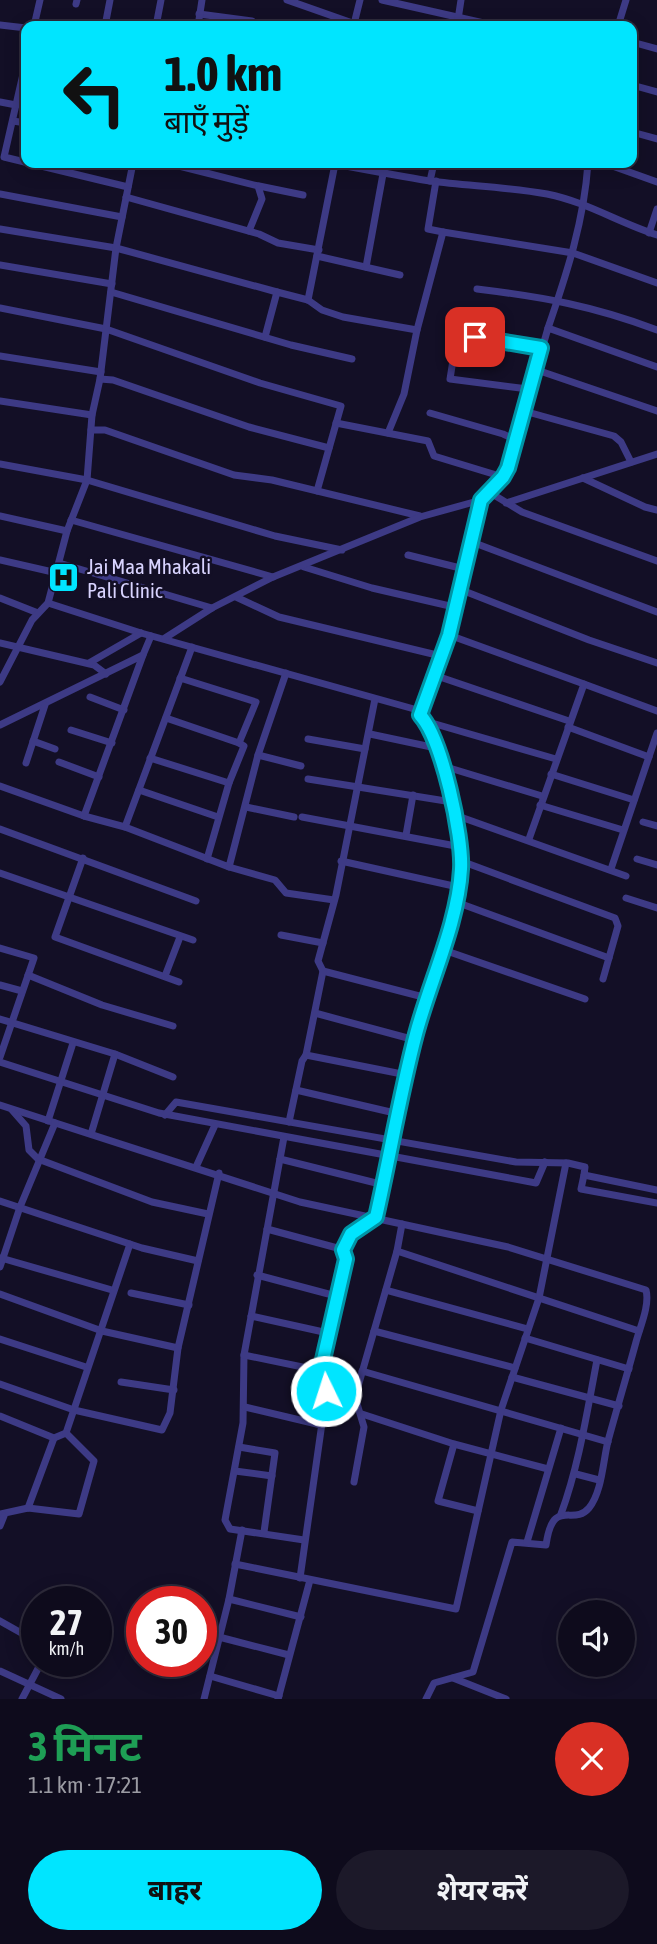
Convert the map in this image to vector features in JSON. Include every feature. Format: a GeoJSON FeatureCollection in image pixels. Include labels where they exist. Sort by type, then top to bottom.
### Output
{"type":"FeatureCollection","features":[{"type":"Feature","properties":{"kind":"street"},"geometry":{"type":"LineString","coordinates":[[35,21],[40,0]]}},
{"type":"Feature","properties":{"kind":"street"},"geometry":{"type":"LineString","coordinates":[[106,21],[110,0]]}},
{"type":"Feature","properties":{"kind":"street"},"geometry":{"type":"LineString","coordinates":[[157,21],[161,0]]}},
{"type":"Feature","properties":{"kind":"street"},"geometry":{"type":"LineString","coordinates":[[198,21],[202,0]]}},
{"type":"Feature","properties":{"kind":"street"},"geometry":{"type":"LineString","coordinates":[[287,0],[346,21]]}},
{"type":"Feature","properties":{"kind":"street"},"geometry":{"type":"LineString","coordinates":[[310,9],[313,0]]}},
{"type":"Feature","properties":{"kind":"street"},"geometry":{"type":"LineString","coordinates":[[358,21],[360,0]]}},
{"type":"Feature","properties":{"kind":"street"},"geometry":{"type":"LineString","coordinates":[[382,0],[455,21]]}},
{"type":"Feature","properties":{"kind":"street"},"geometry":{"type":"LineString","coordinates":[[458,21],[461,0]]}},
{"type":"Feature","properties":{"kind":"street"},"geometry":{"type":"LineString","coordinates":[[620,21],[626,0]]}},
{"type":"Feature","properties":{"kind":"street"},"geometry":{"type":"LineString","coordinates":[[199,14],[252,21]]}},
{"type":"Feature","properties":{"kind":"street"},"geometry":{"type":"LineString","coordinates":[[0,25],[21,27]]}},
{"type":"Feature","properties":{"kind":"street"},"geometry":{"type":"LineString","coordinates":[[637,43],[657,49]]}},
{"type":"Feature","properties":{"kind":"street"},"geometry":{"type":"LineString","coordinates":[[637,86],[657,92]]}},
{"type":"Feature","properties":{"kind":"street"},"geometry":{"type":"LineString","coordinates":[[21,87],[3,149],[4,157],[21,163]]}},
{"type":"Feature","properties":{"kind":"street"},"geometry":{"type":"LineString","coordinates":[[0,102],[16,104]]}},
{"type":"Feature","properties":{"kind":"street"},"geometry":{"type":"LineString","coordinates":[[13,121],[21,122]]}},
{"type":"Feature","properties":{"kind":"street"},"geometry":{"type":"LineString","coordinates":[[637,133],[657,139]]}},
{"type":"Feature","properties":{"kind":"street"},"geometry":{"type":"LineString","coordinates":[[44,168],[128,187]]}},
{"type":"Feature","properties":{"kind":"street"},"geometry":{"type":"LineString","coordinates":[[0,682],[38,613],[48,603],[67,531],[87,480],[92,415],[101,375],[116,248],[132,168]]}},
{"type":"Feature","properties":{"kind":"street"},"geometry":{"type":"LineString","coordinates":[[187,168],[303,195]]}},
{"type":"Feature","properties":{"kind":"street"},"geometry":{"type":"LineString","coordinates":[[308,300],[333,168]]}},
{"type":"Feature","properties":{"kind":"street"},"geometry":{"type":"LineString","coordinates":[[366,267],[384,168]]}},
{"type":"Feature","properties":{"kind":"street"},"geometry":{"type":"LineString","coordinates":[[388,168],[433,181],[547,194],[586,204],[653,234],[657,209]]}},
{"type":"Feature","properties":{"kind":"street"},"geometry":{"type":"LineString","coordinates":[[434,168],[428,229],[573,253],[657,283]]}},
{"type":"Feature","properties":{"kind":"street"},"geometry":{"type":"LineString","coordinates":[[165,638],[212,608],[273,577],[420,517],[481,500],[503,477],[516,440],[528,388],[573,253],[586,204],[588,168]]}},
{"type":"Feature","properties":{"kind":"street"},"geometry":{"type":"LineString","coordinates":[[618,168],[657,182]]}},
{"type":"Feature","properties":{"kind":"street"},"geometry":{"type":"LineString","coordinates":[[249,231],[262,199],[258,186]]}},
{"type":"Feature","properties":{"kind":"street"},"geometry":{"type":"LineString","coordinates":[[0,194],[122,217]]}},
{"type":"Feature","properties":{"kind":"street"},"geometry":{"type":"LineString","coordinates":[[127,197],[249,231],[278,243],[401,275]]}},
{"type":"Feature","properties":{"kind":"street"},"geometry":{"type":"LineString","coordinates":[[0,229],[116,248],[308,300],[322,310],[344,317],[417,330]]}},
{"type":"Feature","properties":{"kind":"street"},"geometry":{"type":"LineString","coordinates":[[388,433],[404,394],[417,330],[443,232]]}},
{"type":"Feature","properties":{"kind":"street"},"geometry":{"type":"LineString","coordinates":[[0,265],[111,288],[265,337],[352,359]]}},
{"type":"Feature","properties":{"kind":"street"},"geometry":{"type":"LineString","coordinates":[[477,289],[558,299],[613,313],[657,330]]}},
{"type":"Feature","properties":{"kind":"street"},"geometry":{"type":"LineString","coordinates":[[265,337],[277,292]]}},
{"type":"Feature","properties":{"kind":"street"},"geometry":{"type":"LineString","coordinates":[[0,308],[106,329],[260,383],[341,406],[317,491]]}},
{"type":"Feature","properties":{"kind":"street"},"geometry":{"type":"LineString","coordinates":[[548,328],[657,367]]}},
{"type":"Feature","properties":{"kind":"street"},"geometry":{"type":"LineString","coordinates":[[528,388],[450,379],[457,335],[541,348]]}},
{"type":"Feature","properties":{"kind":"street"},"geometry":{"type":"LineString","coordinates":[[0,356],[101,375],[249,427],[329,448]]}},
{"type":"Feature","properties":{"kind":"street"},"geometry":{"type":"LineString","coordinates":[[534,369],[657,411]]}},
{"type":"Feature","properties":{"kind":"street"},"geometry":{"type":"LineString","coordinates":[[0,401],[92,415]]}},
{"type":"Feature","properties":{"kind":"street"},"geometry":{"type":"LineString","coordinates":[[524,411],[614,436],[627,451],[631,462]]}},
{"type":"Feature","properties":{"kind":"street"},"geometry":{"type":"LineString","coordinates":[[430,414],[516,440]]}},
{"type":"Feature","properties":{"kind":"street"},"geometry":{"type":"LineString","coordinates":[[336,423],[428,441],[434,456],[503,477]]}},
{"type":"Feature","properties":{"kind":"street"},"geometry":{"type":"LineString","coordinates":[[91,430],[105,430],[234,475],[317,491],[420,517]]}},
{"type":"Feature","properties":{"kind":"street"},"geometry":{"type":"LineString","coordinates":[[506,503],[657,454]]}},
{"type":"Feature","properties":{"kind":"street"},"geometry":{"type":"LineString","coordinates":[[0,464],[87,480],[275,536],[343,550]]}},
{"type":"Feature","properties":{"kind":"street"},"geometry":{"type":"LineString","coordinates":[[583,477],[645,508],[657,510]]}},
{"type":"Feature","properties":{"kind":"street"},"geometry":{"type":"LineString","coordinates":[[489,492],[506,503],[657,561]]}},
{"type":"Feature","properties":{"kind":"street"},"geometry":{"type":"LineString","coordinates":[[423,718],[434,675],[449,635],[453,607],[481,500]]}},
{"type":"Feature","properties":{"kind":"street"},"geometry":{"type":"LineString","coordinates":[[0,516],[67,531]]}},
{"type":"Feature","properties":{"kind":"street"},"geometry":{"type":"LineString","coordinates":[[71,520],[273,577]]}},
{"type":"Feature","properties":{"kind":"street"},"geometry":{"type":"LineString","coordinates":[[472,542],[657,612]]}},
{"type":"Feature","properties":{"kind":"street"},"geometry":{"type":"LineString","coordinates":[[408,555],[464,569]]}},
{"type":"Feature","properties":{"kind":"street"},"geometry":{"type":"LineString","coordinates":[[0,560],[57,573]]}},
{"type":"Feature","properties":{"kind":"street"},"geometry":{"type":"LineString","coordinates":[[59,563],[212,608]]}},
{"type":"Feature","properties":{"kind":"street"},"geometry":{"type":"LineString","coordinates":[[303,566],[372,588],[453,607]]}},
{"type":"Feature","properties":{"kind":"street"},"geometry":{"type":"LineString","coordinates":[[459,589],[589,640],[657,663]]}},
{"type":"Feature","properties":{"kind":"street"},"geometry":{"type":"LineString","coordinates":[[236,597],[279,617],[441,656]]}},
{"type":"Feature","properties":{"kind":"street"},"geometry":{"type":"LineString","coordinates":[[0,598],[38,613]]}},
{"type":"Feature","properties":{"kind":"street"},"geometry":{"type":"LineString","coordinates":[[48,603],[150,636],[414,709],[423,718],[443,766],[461,847],[456,902],[415,1040],[376,1217],[351,1234],[343,1250],[346,1259],[322,1371],[326,1391],[300,1578]]}},
{"type":"Feature","properties":{"kind":"street"},"geometry":{"type":"LineString","coordinates":[[89,663],[141,633]]}},
{"type":"Feature","properties":{"kind":"street"},"geometry":{"type":"LineString","coordinates":[[449,635],[657,710]]}},
{"type":"Feature","properties":{"kind":"street"},"geometry":{"type":"LineString","coordinates":[[85,816],[150,636]]}},
{"type":"Feature","properties":{"kind":"street"},"geometry":{"type":"LineString","coordinates":[[0,643],[89,663],[106,674]]}},
{"type":"Feature","properties":{"kind":"street"},"geometry":{"type":"LineString","coordinates":[[125,827],[192,648]]}},
{"type":"Feature","properties":{"kind":"street"},"geometry":{"type":"LineString","coordinates":[[0,725],[143,655]]}},
{"type":"Feature","properties":{"kind":"street"},"geometry":{"type":"LineString","coordinates":[[229,867],[258,755],[286,673]]}},
{"type":"Feature","properties":{"kind":"street"},"geometry":{"type":"LineString","coordinates":[[434,675],[569,724],[649,757]]}},
{"type":"Feature","properties":{"kind":"street"},"geometry":{"type":"LineString","coordinates":[[180,678],[256,702],[239,743]]}},
{"type":"Feature","properties":{"kind":"street"},"geometry":{"type":"LineString","coordinates":[[529,839],[542,796],[584,684]]}},
{"type":"Feature","properties":{"kind":"street"},"geometry":{"type":"LineString","coordinates":[[90,697],[124,710]]}},
{"type":"Feature","properties":{"kind":"street"},"geometry":{"type":"LineString","coordinates":[[289,1122],[315,1013],[323,971],[318,961],[351,824],[375,699]]}},
{"type":"Feature","properties":{"kind":"street"},"geometry":{"type":"LineString","coordinates":[[26,763],[45,705]]}},
{"type":"Feature","properties":{"kind":"street"},"geometry":{"type":"LineString","coordinates":[[166,718],[244,746],[229,783],[207,859]]}},
{"type":"Feature","properties":{"kind":"street"},"geometry":{"type":"LineString","coordinates":[[423,718],[556,759]]}},
{"type":"Feature","properties":{"kind":"street"},"geometry":{"type":"LineString","coordinates":[[71,730],[112,743]]}},
{"type":"Feature","properties":{"kind":"street"},"geometry":{"type":"LineString","coordinates":[[611,869],[657,733]]}},
{"type":"Feature","properties":{"kind":"street"},"geometry":{"type":"LineString","coordinates":[[370,734],[436,748]]}},
{"type":"Feature","properties":{"kind":"street"},"geometry":{"type":"LineString","coordinates":[[308,739],[365,749]]}},
{"type":"Feature","properties":{"kind":"street"},"geometry":{"type":"LineString","coordinates":[[33,741],[55,748]]}},
{"type":"Feature","properties":{"kind":"street"},"geometry":{"type":"LineString","coordinates":[[258,755],[301,766]]}},
{"type":"Feature","properties":{"kind":"street"},"geometry":{"type":"LineString","coordinates":[[150,758],[229,783]]}},
{"type":"Feature","properties":{"kind":"street"},"geometry":{"type":"LineString","coordinates":[[59,762],[100,777]]}},
{"type":"Feature","properties":{"kind":"street"},"geometry":{"type":"LineString","coordinates":[[443,766],[542,796]]}},
{"type":"Feature","properties":{"kind":"street"},"geometry":{"type":"LineString","coordinates":[[551,774],[634,800]]}},
{"type":"Feature","properties":{"kind":"street"},"geometry":{"type":"LineString","coordinates":[[308,779],[452,802]]}},
{"type":"Feature","properties":{"kind":"street"},"geometry":{"type":"LineString","coordinates":[[0,786],[125,827],[229,867],[275,880],[286,893],[334,900]]}},
{"type":"Feature","properties":{"kind":"street"},"geometry":{"type":"LineString","coordinates":[[139,790],[218,817]]}},
{"type":"Feature","properties":{"kind":"street"},"geometry":{"type":"LineString","coordinates":[[406,835],[413,794]]}},
{"type":"Feature","properties":{"kind":"street"},"geometry":{"type":"LineString","coordinates":[[540,805],[623,830]]}},
{"type":"Feature","properties":{"kind":"street"},"geometry":{"type":"LineString","coordinates":[[246,807],[351,824],[461,847]]}},
{"type":"Feature","properties":{"kind":"street"},"geometry":{"type":"LineString","coordinates":[[455,815],[529,839],[626,876]]}},
{"type":"Feature","properties":{"kind":"street"},"geometry":{"type":"LineString","coordinates":[[643,822],[657,826]]}},
{"type":"Feature","properties":{"kind":"street"},"geometry":{"type":"LineString","coordinates":[[0,829],[196,901]]}},
{"type":"Feature","properties":{"kind":"street"},"geometry":{"type":"LineString","coordinates":[[83,859],[55,937],[179,982]]}},
{"type":"Feature","properties":{"kind":"street"},"geometry":{"type":"LineString","coordinates":[[637,859],[657,865]]}},
{"type":"Feature","properties":{"kind":"street"},"geometry":{"type":"LineString","coordinates":[[461,860],[610,914],[618,926],[603,979]]}},
{"type":"Feature","properties":{"kind":"street"},"geometry":{"type":"LineString","coordinates":[[341,861],[458,887]]}},
{"type":"Feature","properties":{"kind":"street"},"geometry":{"type":"LineString","coordinates":[[0,873],[194,940]]}},
{"type":"Feature","properties":{"kind":"street"},"geometry":{"type":"LineString","coordinates":[[626,898],[657,908]]}},
{"type":"Feature","properties":{"kind":"street"},"geometry":{"type":"LineString","coordinates":[[456,902],[609,958]]}},
{"type":"Feature","properties":{"kind":"street"},"geometry":{"type":"LineString","coordinates":[[281,935],[323,943]]}},
{"type":"Feature","properties":{"kind":"street"},"geometry":{"type":"LineString","coordinates":[[165,976],[180,937]]}},
{"type":"Feature","properties":{"kind":"street"},"geometry":{"type":"LineString","coordinates":[[0,948],[34,958],[0,1056]]}},
{"type":"Feature","properties":{"kind":"street"},"geometry":{"type":"LineString","coordinates":[[441,948],[585,999]]}},
{"type":"Feature","properties":{"kind":"street"},"geometry":{"type":"LineString","coordinates":[[323,971],[426,998]]}},
{"type":"Feature","properties":{"kind":"street"},"geometry":{"type":"LineString","coordinates":[[28,975],[102,1005],[173,1026]]}},
{"type":"Feature","properties":{"kind":"street"},"geometry":{"type":"LineString","coordinates":[[0,985],[22,992]]}},
{"type":"Feature","properties":{"kind":"street"},"geometry":{"type":"LineString","coordinates":[[315,1013],[415,1040]]}},
{"type":"Feature","properties":{"kind":"street"},"geometry":{"type":"LineString","coordinates":[[0,1019],[115,1054],[173,1077]]}},
{"type":"Feature","properties":{"kind":"street"},"geometry":{"type":"LineString","coordinates":[[73,1043],[51,1122],[1,1261],[112,1290]]}},
{"type":"Feature","properties":{"kind":"street"},"geometry":{"type":"LineString","coordinates":[[91,1135],[115,1054]]}},
{"type":"Feature","properties":{"kind":"street"},"geometry":{"type":"LineString","coordinates":[[306,1055],[407,1075]]}},
{"type":"Feature","properties":{"kind":"street"},"geometry":{"type":"LineString","coordinates":[[0,1062],[165,1115],[536,1184],[545,1162]]}},
{"type":"Feature","properties":{"kind":"street"},"geometry":{"type":"LineString","coordinates":[[296,1090],[399,1114]]}},
{"type":"Feature","properties":{"kind":"street"},"geometry":{"type":"LineString","coordinates":[[165,1115],[176,1102],[516,1162],[566,1163],[585,1167],[581,1189],[657,1203]]}},
{"type":"Feature","properties":{"kind":"street"},"geometry":{"type":"LineString","coordinates":[[0,1105],[219,1173],[273,1194],[508,1247],[640,1286],[647,1295],[599,1480],[589,1508],[583,1513],[561,1514]]}},
{"type":"Feature","properties":{"kind":"street"},"geometry":{"type":"LineString","coordinates":[[11,1108],[26,1126],[29,1150],[38,1159],[152,1202],[208,1214]]}},
{"type":"Feature","properties":{"kind":"street"},"geometry":{"type":"LineString","coordinates":[[196,1167],[215,1125]]}},
{"type":"Feature","properties":{"kind":"street"},"geometry":{"type":"LineString","coordinates":[[284,1137],[244,1355],[245,1407],[225,1524],[230,1529],[304,1540]]}},
{"type":"Feature","properties":{"kind":"street"},"geometry":{"type":"LineString","coordinates":[[280,1160],[384,1185]]}},
{"type":"Feature","properties":{"kind":"street"},"geometry":{"type":"LineString","coordinates":[[235,1564],[456,1609],[489,1454],[539,1298],[566,1163]]}},
{"type":"Feature","properties":{"kind":"street"},"geometry":{"type":"LineString","coordinates":[[0,1384],[74,1410],[162,1430],[167,1426],[178,1348],[219,1173]]}},
{"type":"Feature","properties":{"kind":"street"},"geometry":{"type":"LineString","coordinates":[[584,1175],[657,1191]]}},
{"type":"Feature","properties":{"kind":"street"},"geometry":{"type":"LineString","coordinates":[[0,1201],[130,1244],[198,1261]]}},
{"type":"Feature","properties":{"kind":"street"},"geometry":{"type":"LineString","coordinates":[[354,1482],[364,1427],[362,1414],[355,1404],[402,1224]]}},
{"type":"Feature","properties":{"kind":"street"},"geometry":{"type":"LineString","coordinates":[[267,1229],[343,1250]]}},
{"type":"Feature","properties":{"kind":"street"},"geometry":{"type":"LineString","coordinates":[[0,1416],[54,1438],[66,1433],[86,1367],[102,1331],[112,1290],[130,1244]]}},
{"type":"Feature","properties":{"kind":"street"},"geometry":{"type":"LineString","coordinates":[[397,1251],[639,1331]]}},
{"type":"Feature","properties":{"kind":"street"},"geometry":{"type":"LineString","coordinates":[[257,1275],[336,1296]]}},
{"type":"Feature","properties":{"kind":"street"},"geometry":{"type":"LineString","coordinates":[[386,1290],[528,1329]]}},
{"type":"Feature","properties":{"kind":"street"},"geometry":{"type":"LineString","coordinates":[[131,1293],[189,1305]]}},
{"type":"Feature","properties":{"kind":"street"},"geometry":{"type":"LineString","coordinates":[[0,1294],[102,1331],[178,1348]]}},
{"type":"Feature","properties":{"kind":"street"},"geometry":{"type":"LineString","coordinates":[[251,1316],[328,1333]]}},
{"type":"Feature","properties":{"kind":"street"},"geometry":{"type":"LineString","coordinates":[[374,1331],[515,1368]]}},
{"type":"Feature","properties":{"kind":"street"},"geometry":{"type":"LineString","coordinates":[[525,1338],[629,1369]]}},
{"type":"Feature","properties":{"kind":"street"},"geometry":{"type":"LineString","coordinates":[[0,1339],[86,1367]]}},
{"type":"Feature","properties":{"kind":"street"},"geometry":{"type":"LineString","coordinates":[[244,1355],[322,1371]]}},
{"type":"Feature","properties":{"kind":"street"},"geometry":{"type":"LineString","coordinates":[[426,1699],[434,1683],[473,1672],[512,1542],[546,1545],[552,1521],[561,1514],[576,1474],[580,1434],[597,1360]]}},
{"type":"Feature","properties":{"kind":"street"},"geometry":{"type":"LineString","coordinates":[[362,1371],[608,1442]]}},
{"type":"Feature","properties":{"kind":"street"},"geometry":{"type":"LineString","coordinates":[[512,1377],[619,1406]]}},
{"type":"Feature","properties":{"kind":"street"},"geometry":{"type":"LineString","coordinates":[[121,1382],[174,1390]]}},
{"type":"Feature","properties":{"kind":"street"},"geometry":{"type":"LineString","coordinates":[[245,1407],[321,1425]]}},
{"type":"Feature","properties":{"kind":"street"},"geometry":{"type":"LineString","coordinates":[[362,1414],[454,1444],[548,1469]]}},
{"type":"Feature","properties":{"kind":"street"},"geometry":{"type":"LineString","coordinates":[[527,1542],[561,1428]]}},
{"type":"Feature","properties":{"kind":"street"},"geometry":{"type":"LineString","coordinates":[[0,1526],[2,1515],[28,1508],[79,1514],[94,1461],[66,1433]]}},
{"type":"Feature","properties":{"kind":"street"},"geometry":{"type":"LineString","coordinates":[[28,1508],[54,1438]]}},
{"type":"Feature","properties":{"kind":"street"},"geometry":{"type":"LineString","coordinates":[[454,1444],[438,1501],[478,1511]]}},
{"type":"Feature","properties":{"kind":"street"},"geometry":{"type":"LineString","coordinates":[[239,1447],[273,1451],[264,1532]]}},
{"type":"Feature","properties":{"kind":"street"},"geometry":{"type":"LineString","coordinates":[[235,1471],[272,1476]]}},
{"type":"Feature","properties":{"kind":"street"},"geometry":{"type":"LineString","coordinates":[[576,1474],[599,1480]]}},
{"type":"Feature","properties":{"kind":"street"},"geometry":{"type":"LineString","coordinates":[[217,1646],[242,1530]]}},
{"type":"Feature","properties":{"kind":"street"},"geometry":{"type":"LineString","coordinates":[[213,1677],[279,1697],[310,1580]]}},
{"type":"Feature","properties":{"kind":"street"},"geometry":{"type":"LineString","coordinates":[[229,1599],[301,1617]]}},
{"type":"Feature","properties":{"kind":"street"},"geometry":{"type":"LineString","coordinates":[[0,1621],[21,1633]]}},
{"type":"Feature","properties":{"kind":"street"},"geometry":{"type":"LineString","coordinates":[[219,1637],[289,1656]]}},
{"type":"Feature","properties":{"kind":"street"},"geometry":{"type":"LineString","coordinates":[[0,1671],[61,1699]]}},
{"type":"Feature","properties":{"kind":"street"},"geometry":{"type":"LineString","coordinates":[[22,1699],[33,1677]]}},
{"type":"Feature","properties":{"kind":"street"},"geometry":{"type":"LineString","coordinates":[[204,1699],[210,1677]]}},
{"type":"Feature","properties":{"kind":"street"},"geometry":{"type":"LineString","coordinates":[[453,1678],[506,1699]]}},
{"type":"Feature","properties":{"kind":"place","name":"Jai Maa Mhakali Pali Clinic"},"geometry":{"type":"Point","coordinates":[64,578]}},
{"type":"Feature","properties":{"kind":"route"},"geometry":{"type":"LineString","coordinates":[[326,1391],[322,1364],[346,1259],[343,1250],[351,1234],[376,1217],[415,1037],[456,902],[461,870],[461,847],[442,762],[425,720],[420,715],[449,635],[453,607],[481,500],[508,468],[541,348],[475,337]]}}]}
